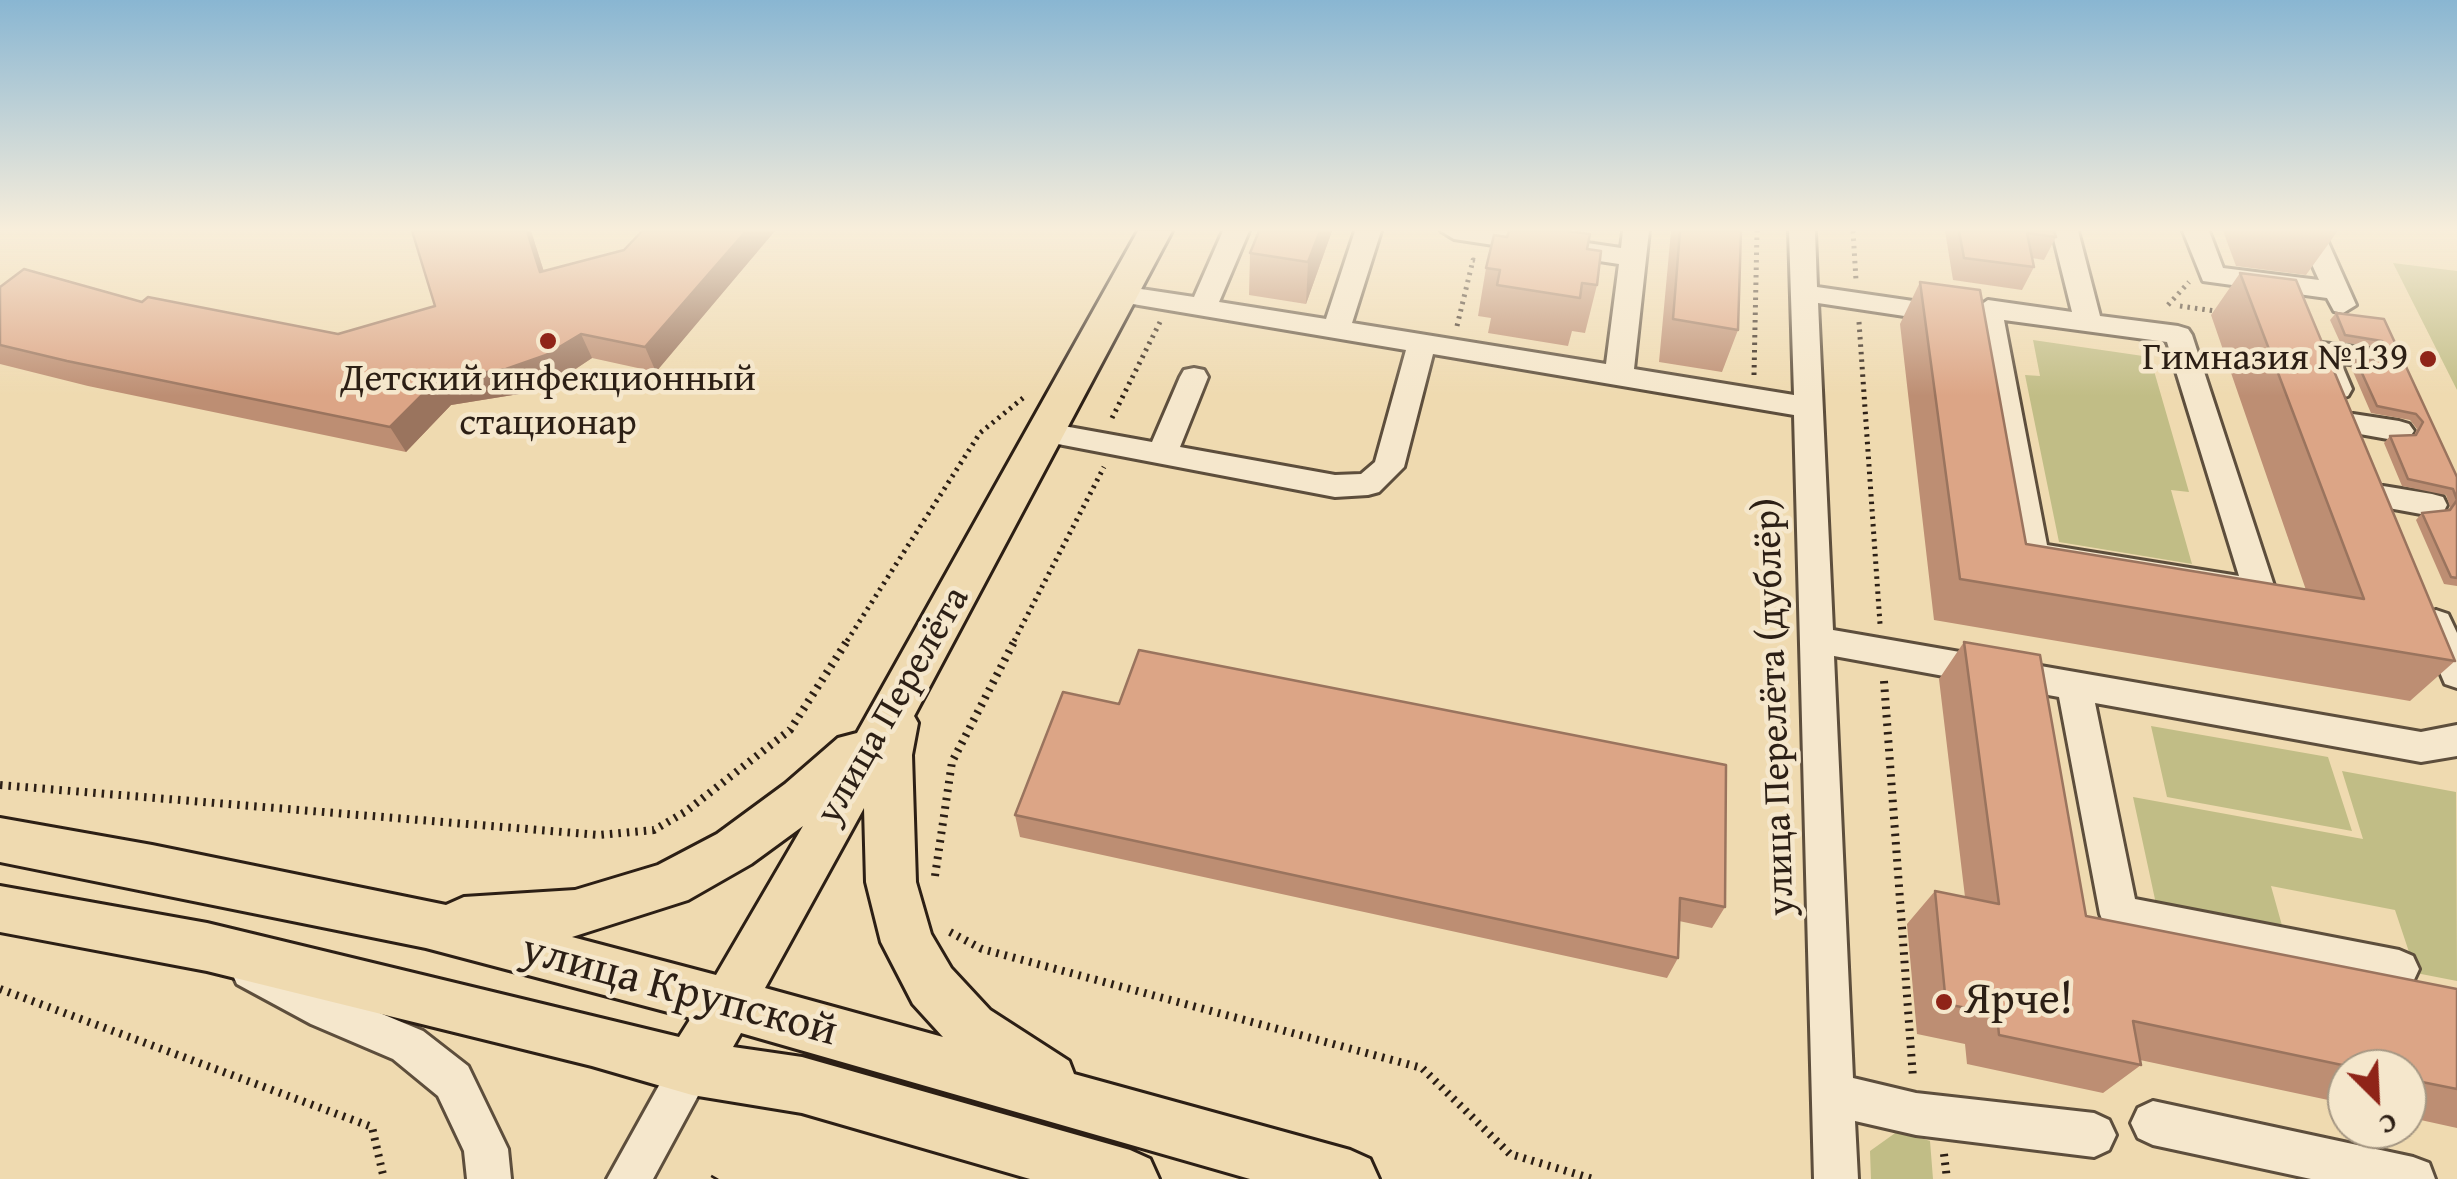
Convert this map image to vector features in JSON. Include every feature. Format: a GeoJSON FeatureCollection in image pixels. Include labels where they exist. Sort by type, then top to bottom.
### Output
{"type":"FeatureCollection","features":[{"type":"Feature","properties":{"kind":"main road","name":"улица Перелёта"},"geometry":{"type":"LineString","coordinates":[[692,1068],[1126,286]]}},
{"type":"Feature","properties":{"kind":"main road"},"geometry":{"type":"LineString","coordinates":[[426,924],[575,912],[670,884],[734,848],[802,799],[857,750],[900,698]]}},
{"type":"Feature","properties":{"kind":"main road"},"geometry":{"type":"LineString","coordinates":[[900,698],[889,755],[888,815],[891,882],[906,942],[932,986],[971,1029],[1085,1104]]}},
{"type":"Feature","properties":{"kind":"main road","name":"улица Крупской"},"geometry":{"type":"LineString","coordinates":[[0,840],[152,866],[426,924],[728,1004],[1350,1179]]}},
{"type":"Feature","properties":{"kind":"main road","name":"улица Крупской"},"geometry":{"type":"LineString","coordinates":[[0,909],[207,948],[592,1040],[692,1068],[802,1085],[1130,1179]]}},
{"type":"Feature","properties":{"kind":"street"},"geometry":{"type":"LineString","coordinates":[[1203,307],[1212,286]]}},
{"type":"Feature","properties":{"kind":"street"},"geometry":{"type":"LineString","coordinates":[[1336,329],[1350,286]]}},
{"type":"Feature","properties":{"kind":"street"},"geometry":{"type":"LineString","coordinates":[[1619,376],[1629,286]]}},
{"type":"Feature","properties":{"kind":"street","name":"улица Перелёта (дублёр)"},"geometry":{"type":"LineString","coordinates":[[1804,286],[1836,1179]]}},
{"type":"Feature","properties":{"kind":"street"},"geometry":{"type":"LineString","coordinates":[[2079,286],[2088,323]]}},
{"type":"Feature","properties":{"kind":"street"},"geometry":{"type":"LineString","coordinates":[[2269,286],[2341,301],[2334,286]]}},
{"type":"Feature","properties":{"kind":"street"},"geometry":{"type":"LineString","coordinates":[[1804,293],[1990,319]]}},
{"type":"Feature","properties":{"kind":"street"},"geometry":{"type":"LineString","coordinates":[[1122,294],[1808,407]]}},
{"type":"Feature","properties":{"kind":"street"},"geometry":{"type":"LineString","coordinates":[[1988,309],[2178,336],[2260,592],[2033,555],[1990,319],[1988,309]]}},
{"type":"Feature","properties":{"kind":"street"},"geometry":{"type":"LineString","coordinates":[[1047,433],[1335,486],[1368,484],[1390,467],[1422,343]]}},
{"type":"Feature","properties":{"kind":"street"},"geometry":{"type":"LineString","coordinates":[[2366,358],[2322,352],[2398,533]]}},
{"type":"Feature","properties":{"kind":"street"},"geometry":{"type":"LineString","coordinates":[[1162,454],[1194,378]]}},
{"type":"Feature","properties":{"kind":"street"},"geometry":{"type":"LineString","coordinates":[[2352,424],[2398,430]]}},
{"type":"Feature","properties":{"kind":"street"},"geometry":{"type":"LineString","coordinates":[[2383,497],[2432,505]]}},
{"type":"Feature","properties":{"kind":"street"},"geometry":{"type":"LineString","coordinates":[[2428,604],[2457,674]]}},
{"type":"Feature","properties":{"kind":"street"},"geometry":{"type":"LineString","coordinates":[[1816,640],[2422,747],[2444,746],[2457,740]]}},
{"type":"Feature","properties":{"kind":"street"},"geometry":{"type":"LineString","coordinates":[[2074,686],[2119,914],[2398,969]]}},
{"type":"Feature","properties":{"kind":"street"},"geometry":{"type":"LineString","coordinates":[[207,948],[324,1010],[408,1045],[453,1081],[486,1149],[489,1179]]}},
{"type":"Feature","properties":{"kind":"street","name":"улица Перелёта"},"geometry":{"type":"LineString","coordinates":[[629,1179],[692,1068]]}},
{"type":"Feature","properties":{"kind":"street"},"geometry":{"type":"LineString","coordinates":[[1832,1094],[1916,1114],[2094,1135]]}},
{"type":"Feature","properties":{"kind":"street"},"geometry":{"type":"LineString","coordinates":[[2154,1122],[2412,1179]]}},
{"type":"Feature","properties":{"kind":"path"},"geometry":{"type":"LineString","coordinates":[[1455,336],[1467,286]]}},
{"type":"Feature","properties":{"kind":"path"},"geometry":{"type":"LineString","coordinates":[[1754,386],[1756,286]]}},
{"type":"Feature","properties":{"kind":"path"},"geometry":{"type":"LineString","coordinates":[[1857,286],[1916,1114],[1943,1144],[1946,1179]]}},
{"type":"Feature","properties":{"kind":"path"},"geometry":{"type":"LineString","coordinates":[[934,880],[952,762],[1104,470],[1100,442],[1170,302]]}},
{"type":"Feature","properties":{"kind":"path"},"geometry":{"type":"LineString","coordinates":[[2168,305],[2240,314]]}},
{"type":"Feature","properties":{"kind":"path"},"geometry":{"type":"LineString","coordinates":[[0,784],[599,835],[654,830],[685,812],[790,730],[980,433],[1023,398],[1033,382]]}},
{"type":"Feature","properties":{"kind":"path"},"geometry":{"type":"LineString","coordinates":[[941,926],[982,948],[1422,1068],[1510,1154],[1593,1179]]}},
{"type":"Feature","properties":{"kind":"path"},"geometry":{"type":"LineString","coordinates":[[0,989],[372,1127],[384,1179]]}},
{"type":"Feature","properties":{"kind":"shaded area"},"geometry":{"type":"Polygon","coordinates":[[[2405,286],[2457,286],[2457,390],[2405,286]]]}},
{"type":"Feature","properties":{"kind":"shaded area"},"geometry":{"type":"Polygon","coordinates":[[[2033,340],[2150,357],[2189,492],[2171,490],[2192,564],[2059,542],[2025,375],[2040,376],[2033,340]]]}},
{"type":"Feature","properties":{"kind":"shaded area"},"geometry":{"type":"Polygon","coordinates":[[[2151,726],[2328,757],[2352,831],[2167,797],[2151,726]]]}},
{"type":"Feature","properties":{"kind":"shaded area"},"geometry":{"type":"Polygon","coordinates":[[[2342,771],[2456,792],[2457,981],[2416,973],[2395,910],[2271,886],[2283,929],[2156,904],[2133,797],[2363,839],[2342,771]]]}},
{"type":"Feature","properties":{"kind":"shaded area"},"geometry":{"type":"Polygon","coordinates":[[[1898,1131],[1930,1141],[1933,1179],[1871,1179],[1870,1151],[1898,1131]]]}},
{"type":"Feature","properties":{"kind":"building"},"geometry":{"type":"Polygon","coordinates":[[[1,286],[85,286],[142,302],[148,297],[338,334],[435,306],[429,286],[698,286],[645,347],[581,334],[546,355],[506,369],[437,380],[390,427],[0,345],[1,286]]]}},
{"type":"Feature","properties":{"kind":"building"},"geometry":{"type":"Polygon","coordinates":[[[1504,286],[1582,286],[1580,298],[1504,286]]]}},
{"type":"Feature","properties":{"kind":"building"},"geometry":{"type":"Polygon","coordinates":[[[1676,286],[1739,286],[1738,330],[1673,319],[1676,286]]]}},
{"type":"Feature","properties":{"kind":"building"},"geometry":{"type":"Polygon","coordinates":[[[1921,286],[1980,290],[2026,544],[2364,599],[2245,286],[2299,286],[2455,661],[1960,579],[1921,286]]]}},
{"type":"Feature","properties":{"kind":"building"},"geometry":{"type":"Polygon","coordinates":[[[2336,313],[2384,319],[2457,477],[2457,500],[2453,489],[2408,479],[2390,436],[2416,435],[2423,422],[2416,414],[2377,406],[2356,360],[2382,360],[2389,348],[2382,341],[2345,335],[2336,313]]]}},
{"type":"Feature","properties":{"kind":"building"},"geometry":{"type":"Polygon","coordinates":[[[2457,500],[2457,578],[2451,577],[2422,513],[2450,510],[2457,500]]]}},
{"type":"Feature","properties":{"kind":"building"},"geometry":{"type":"Polygon","coordinates":[[[1964,642],[2040,655],[2086,916],[2457,989],[2457,1089],[2427,1083],[2427,1049],[2327,1049],[2327,1062],[2133,1021],[2141,1065],[1999,1035],[1997,1014],[1946,1004],[1935,891],[1999,904],[1964,642]]]}},
{"type":"Feature","properties":{"kind":"building"},"geometry":{"type":"Polygon","coordinates":[[[1139,650],[1726,765],[1725,907],[1680,898],[1678,958],[1015,815],[1063,692],[1119,704],[1139,650]]]}},
{"type":"Feature","properties":{"kind":"place","name":"Детский инфекционный стационар"},"geometry":{"type":"Point","coordinates":[548,341]}},
{"type":"Feature","properties":{"kind":"place","name":"Гимназия №139"},"geometry":{"type":"Point","coordinates":[2428,359]}},
{"type":"Feature","properties":{"kind":"place","name":"Ярче!"},"geometry":{"type":"Point","coordinates":[1944,1002]}}]}
